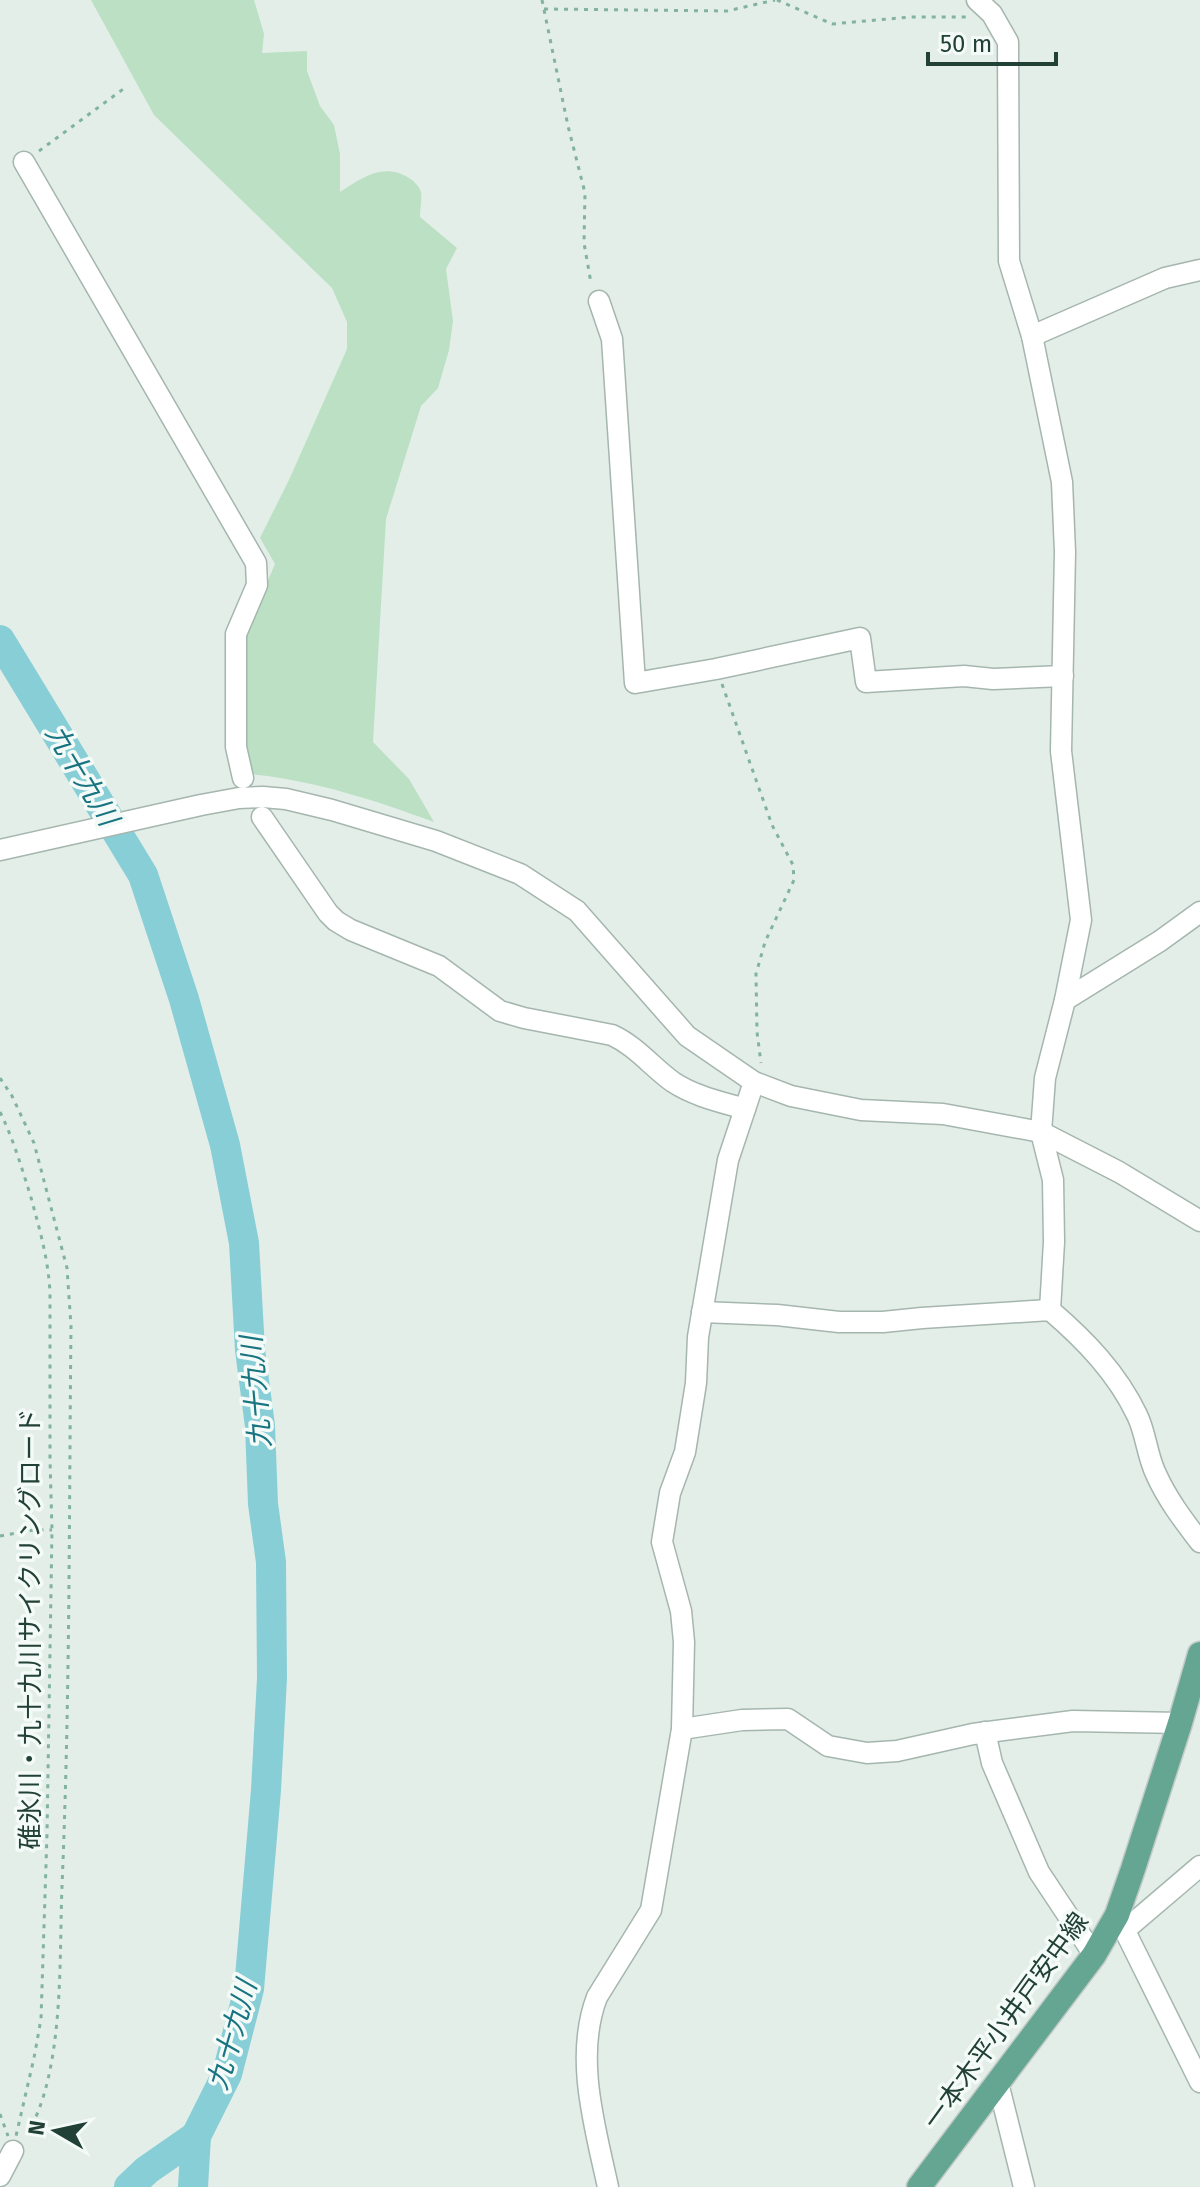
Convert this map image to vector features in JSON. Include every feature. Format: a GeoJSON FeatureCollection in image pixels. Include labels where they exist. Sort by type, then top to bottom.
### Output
{"type":"FeatureCollection","features":[{"type":"Feature","properties":{"kind":"main road","name":"一本木平小井戸安中線"},"geometry":{"type":"LineString","coordinates":[[919,2187],[1121,1922],[1200,1654]]}},
{"type":"Feature","properties":{"kind":"street"},"geometry":{"type":"LineString","coordinates":[[977,0],[994,17],[1008,42],[1009,261],[1032,336],[1062,482],[1065,552],[1061,751],[1081,920],[1045,1078],[1041,1132],[1053,1180],[1054,1242],[1050,1310]]}},
{"type":"Feature","properties":{"kind":"street"},"geometry":{"type":"LineString","coordinates":[[24,162],[256,563],[257,585],[236,634],[236,747],[243,778]]}},
{"type":"Feature","properties":{"kind":"street"},"geometry":{"type":"LineString","coordinates":[[1032,336],[1165,278],[1200,270]]}},
{"type":"Feature","properties":{"kind":"street"},"geometry":{"type":"LineString","coordinates":[[599,301],[612,339],[635,683],[860,638],[866,682],[964,676],[993,679],[1063,676]]}},
{"type":"Feature","properties":{"kind":"street"},"geometry":{"type":"LineString","coordinates":[[0,850],[160,813],[246,797],[286,799],[436,841],[520,874],[577,911],[687,1036],[754,1082],[791,1096],[861,1110],[943,1114],[1041,1132],[1119,1172],[1200,1221]]}},
{"type":"Feature","properties":{"kind":"street"},"geometry":{"type":"LineString","coordinates":[[262,817],[328,913],[351,930],[439,966],[500,1011],[612,1035],[688,1091],[745,1109]]}},
{"type":"Feature","properties":{"kind":"street"},"geometry":{"type":"LineString","coordinates":[[1065,1000],[1160,941],[1200,912]]}},
{"type":"Feature","properties":{"kind":"street"},"geometry":{"type":"LineString","coordinates":[[608,2187],[592,2110],[586,2053],[592,2010],[597,1997],[651,1910],[682,1729],[684,1642],[681,1611],[662,1542],[670,1493],[685,1452],[696,1383],[698,1337],[728,1160],[754,1082]]}},
{"type":"Feature","properties":{"kind":"street"},"geometry":{"type":"LineString","coordinates":[[702,1312],[777,1315],[839,1322],[883,1322],[1050,1310],[1092,1348],[1120,1386],[1138,1416],[1155,1473],[1183,1521],[1200,1542]]}},
{"type":"Feature","properties":{"kind":"street"},"geometry":{"type":"LineString","coordinates":[[682,1729],[742,1720],[788,1719],[828,1746],[867,1753],[897,1751],[985,1732],[1073,1721],[1180,1723]]}},
{"type":"Feature","properties":{"kind":"street"},"geometry":{"type":"LineString","coordinates":[[985,1732],[992,1763],[1039,1872],[1094,1955]]}},
{"type":"Feature","properties":{"kind":"street"},"geometry":{"type":"LineString","coordinates":[[1200,1866],[1121,1922],[1200,2082]]}},
{"type":"Feature","properties":{"kind":"street"},"geometry":{"type":"LineString","coordinates":[[998,2083],[1024,2187]]}},
{"type":"Feature","properties":{"kind":"street"},"geometry":{"type":"LineString","coordinates":[[0,2176],[13,2151]]}},
{"type":"Feature","properties":{"kind":"path"},"geometry":{"type":"LineString","coordinates":[[542,0],[585,193],[584,243],[592,289],[599,301]]}},
{"type":"Feature","properties":{"kind":"path"},"geometry":{"type":"LineString","coordinates":[[544,9],[727,11],[776,0],[832,24],[910,17],[994,17]]}},
{"type":"Feature","properties":{"kind":"path"},"geometry":{"type":"LineString","coordinates":[[24,162],[126,87]]}},
{"type":"Feature","properties":{"kind":"path"},"geometry":{"type":"LineString","coordinates":[[716,669],[772,825],[793,865],[794,880],[765,942],[756,974],[757,1032],[762,1062],[754,1082]]}},
{"type":"Feature","properties":{"kind":"path"},"geometry":{"type":"LineString","coordinates":[[0,1078],[34,1143],[67,1268],[71,1326],[65,1812],[56,2036],[43,2097],[28,2134],[13,2151]]}},
{"type":"Feature","properties":{"kind":"path","name":"碓氷川・九十九川サイクリングロード"},"geometry":{"type":"LineString","coordinates":[[0,1112],[12,1137],[49,1264],[52,1530],[41,2019],[13,2151]]}},
{"type":"Feature","properties":{"kind":"path"},"geometry":{"type":"LineString","coordinates":[[0,1536],[52,1530]]}},
{"type":"Feature","properties":{"kind":"green space"},"geometry":{"type":"Polygon","coordinates":[[[91,0],[254,0],[264,34],[262,53],[307,51],[307,71],[320,106],[334,125],[340,154],[340,192],[373,174],[399,173],[413,181],[420,190],[420,217],[457,248],[446,269],[453,321],[449,350],[438,388],[421,406],[386,519],[373,742],[409,779],[434,822],[344,792],[250,774],[245,765],[244,637],[275,564],[260,538],[347,349],[347,322],[332,288],[154,115],[91,0]]]}},
{"type":"Feature","properties":{"kind":"waterway","name":"九十九川"},"geometry":{"type":"LineString","coordinates":[[0,640],[143,875],[184,999],[225,1145],[244,1243],[250,1350],[260,1426],[263,1504],[271,1562],[272,1678],[266,1790],[249,1989],[227,2074],[196,2136],[193,2187]]}},
{"type":"Feature","properties":{"kind":"waterway"},"geometry":{"type":"LineString","coordinates":[[129,2187],[147,2170],[196,2136]]}}]}
